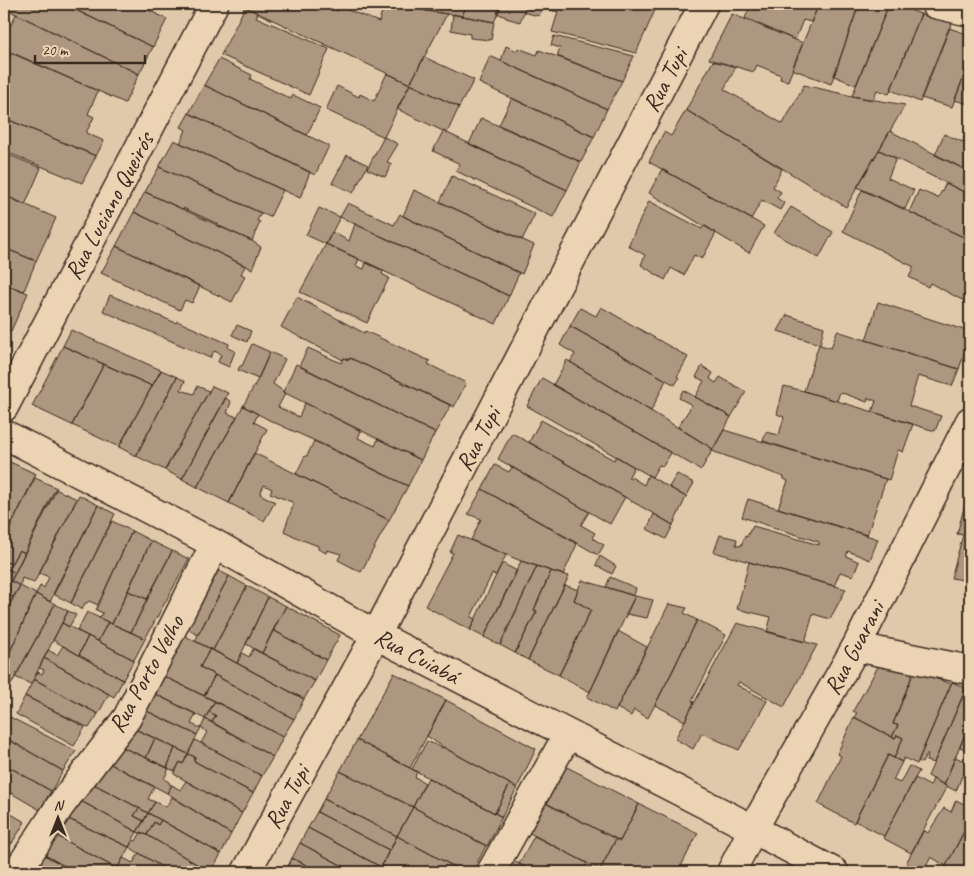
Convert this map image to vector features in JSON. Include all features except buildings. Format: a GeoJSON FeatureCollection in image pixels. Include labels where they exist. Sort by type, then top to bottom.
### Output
{"type":"FeatureCollection","features":[{"type":"Feature","properties":{"kind":"street","name":"Rua Luciano Queirós"},"geometry":{"type":"LineString","coordinates":[[4,408],[214,4]]}},
{"type":"Feature","properties":{"kind":"street","name":"Rua Tupi"},"geometry":{"type":"LineString","coordinates":[[246,872],[376,634],[704,4]]}},
{"type":"Feature","properties":{"kind":"street"},"geometry":{"type":"LineString","coordinates":[[935,4],[970,12]]}},
{"type":"Feature","properties":{"kind":"street","name":"Rua Guarani"},"geometry":{"type":"LineString","coordinates":[[731,872],[753,829],[856,647],[970,421]]}},
{"type":"Feature","properties":{"kind":"street","name":"Rua Cuiabá"},"geometry":{"type":"LineString","coordinates":[[4,434],[215,544],[376,634],[834,872]]}},
{"type":"Feature","properties":{"kind":"street","name":"Rua Porto Velho"},"geometry":{"type":"LineString","coordinates":[[17,872],[60,806],[127,718],[215,544]]}},
{"type":"Feature","properties":{"kind":"street"},"geometry":{"type":"LineString","coordinates":[[856,647],[970,670]]}},
{"type":"Feature","properties":{"kind":"street"},"geometry":{"type":"LineString","coordinates":[[491,872],[568,734]]}}]}
